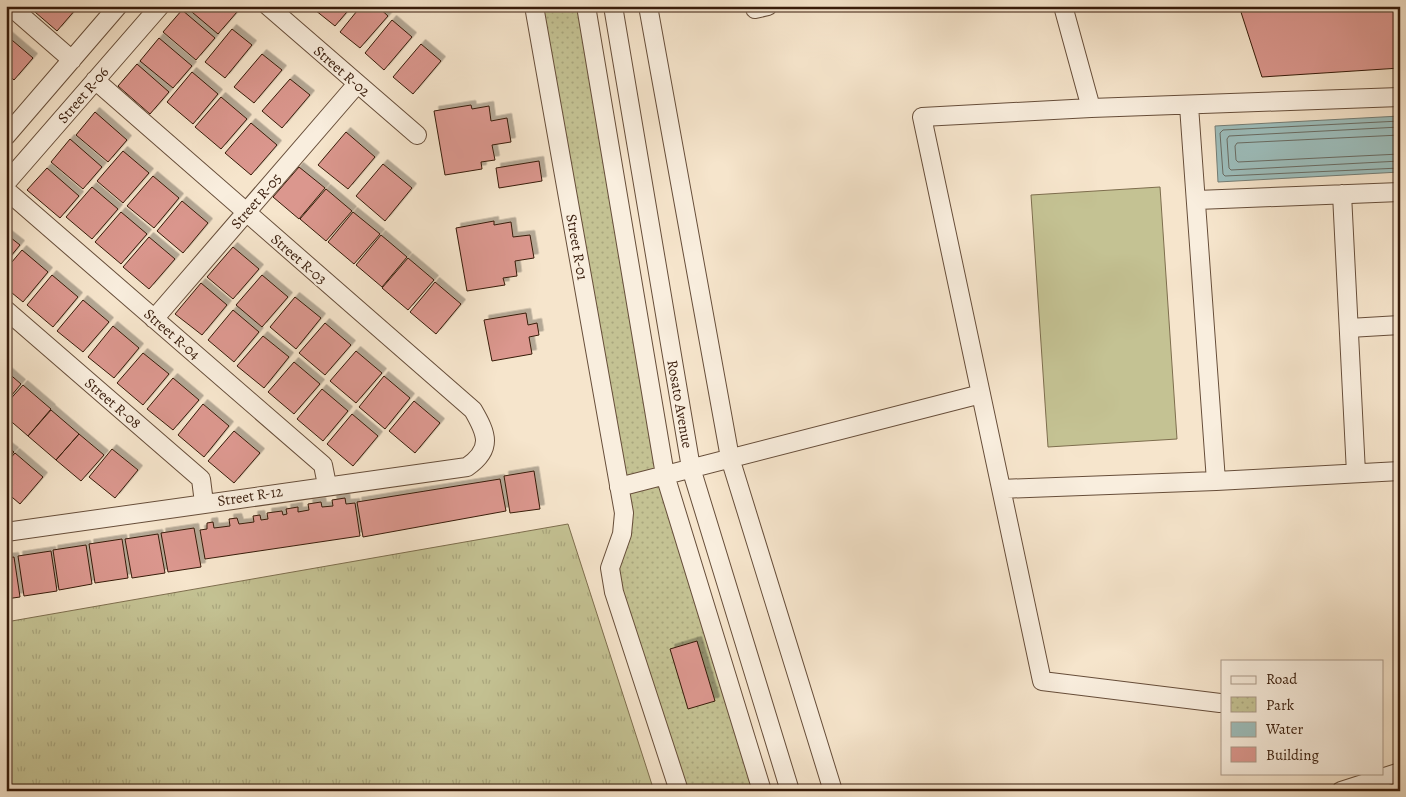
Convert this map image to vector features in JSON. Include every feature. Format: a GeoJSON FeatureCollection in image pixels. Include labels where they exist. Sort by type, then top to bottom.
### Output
{"type":"FeatureCollection","features":[{"type":"Feature","properties":{"kind":"street"},"geometry":{"type":"LineString","coordinates":[[10,6],[72,60]]}},
{"type":"Feature","properties":{"kind":"street","name":"Street R-06"},"geometry":{"type":"LineString","coordinates":[[6,136],[118,6]]}},
{"type":"Feature","properties":{"kind":"street","name":"Street R-06"},"geometry":{"type":"LineString","coordinates":[[6,183],[160,6]]}},
{"type":"Feature","properties":{"kind":"street","name":"Street R-02"},"geometry":{"type":"LineString","coordinates":[[268,6],[417,135]]}},
{"type":"Feature","properties":{"kind":"street","name":"Street R-01"},"geometry":{"type":"LineString","coordinates":[[534,6],[624,513],[622,534],[610,568],[614,592],[678,791]]}},
{"type":"Feature","properties":{"kind":"street","name":"Rosato Avenue"},"geometry":{"type":"LineString","coordinates":[[586,6],[665,475],[762,791]]}},
{"type":"Feature","properties":{"kind":"street","name":"Rosato Avenue"},"geometry":{"type":"LineString","coordinates":[[614,6],[691,468],[790,791]]}},
{"type":"Feature","properties":{"kind":"street"},"geometry":{"type":"LineString","coordinates":[[648,6],[730,458],[832,791]]}},
{"type":"Feature","properties":{"kind":"street"},"geometry":{"type":"LineString","coordinates":[[1063,6],[1090,108]]}},
{"type":"Feature","properties":{"kind":"street","name":"Street R-03"},"geometry":{"type":"LineString","coordinates":[[95,80],[473,410],[484,429],[485,447]]}},
{"type":"Feature","properties":{"kind":"street","name":"Street R-05"},"geometry":{"type":"LineString","coordinates":[[154,319],[357,84]]}},
{"type":"Feature","properties":{"kind":"street"},"geometry":{"type":"LineString","coordinates":[[1220,703],[1042,682],[922,117],[1090,108],[1189,106],[1400,97]]}},
{"type":"Feature","properties":{"kind":"street"},"geometry":{"type":"LineString","coordinates":[[1189,106],[1216,481]]}},
{"type":"Feature","properties":{"kind":"street","name":"Street R-04"},"geometry":{"type":"LineString","coordinates":[[6,190],[323,465],[327,485]]}},
{"type":"Feature","properties":{"kind":"street"},"geometry":{"type":"LineString","coordinates":[[1197,200],[1400,192]]}},
{"type":"Feature","properties":{"kind":"street"},"geometry":{"type":"LineString","coordinates":[[1342,194],[1356,473]]}},
{"type":"Feature","properties":{"kind":"street","name":"Street R-08"},"geometry":{"type":"LineString","coordinates":[[6,310],[201,479],[204,503]]}},
{"type":"Feature","properties":{"kind":"street"},"geometry":{"type":"LineString","coordinates":[[1349,328],[1400,325]]}},
{"type":"Feature","properties":{"kind":"street"},"geometry":{"type":"LineString","coordinates":[[619,487],[981,394]]}},
{"type":"Feature","properties":{"kind":"street","name":"Street R-12"},"geometry":{"type":"LineString","coordinates":[[6,532],[467,466],[479,459],[485,447]]}},
{"type":"Feature","properties":{"kind":"street"},"geometry":{"type":"LineString","coordinates":[[1001,490],[1400,471]]}},
{"type":"Feature","properties":{"kind":"street"},"geometry":{"type":"LineString","coordinates":[[1341,791],[1400,772]]}},
{"type":"Feature","properties":{"kind":"green space"},"geometry":{"type":"Polygon","coordinates":[[[534,6],[586,6],[665,475],[762,791],[679,791],[614,592],[622,534],[534,6]]]}},
{"type":"Feature","properties":{"kind":"green space"},"geometry":{"type":"Polygon","coordinates":[[[1160,187],[1177,439],[1048,447],[1031,195],[1160,187]]]}},
{"type":"Feature","properties":{"kind":"green space"},"geometry":{"type":"Polygon","coordinates":[[[568,524],[654,791],[6,791],[6,622],[568,524]]]}},
{"type":"Feature","properties":{"kind":"water"},"geometry":{"type":"Polygon","coordinates":[[[1400,116],[1400,172],[1218,182],[1215,126],[1400,116]]]}},
{"type":"Feature","properties":{"kind":"building"},"geometry":{"type":"Polygon","coordinates":[[[28,6],[73,6],[76,9],[57,31],[28,6]]]}},
{"type":"Feature","properties":{"kind":"building"},"geometry":{"type":"Polygon","coordinates":[[[230,6],[237,12],[218,34],[186,7],[230,6]]]}},
{"type":"Feature","properties":{"kind":"building"},"geometry":{"type":"Polygon","coordinates":[[[318,6],[352,6],[335,26],[315,10],[318,6]]]}},
{"type":"Feature","properties":{"kind":"building"},"geometry":{"type":"Polygon","coordinates":[[[361,6],[377,6],[388,16],[360,48],[340,32],[361,6]]]}},
{"type":"Feature","properties":{"kind":"building"},"geometry":{"type":"Polygon","coordinates":[[[1239,6],[1400,6],[1400,68],[1262,77],[1239,6]]]}},
{"type":"Feature","properties":{"kind":"building"},"geometry":{"type":"Polygon","coordinates":[[[182,10],[215,38],[196,60],[163,32],[182,10]]]}},
{"type":"Feature","properties":{"kind":"building"},"geometry":{"type":"Polygon","coordinates":[[[392,20],[412,37],[384,70],[365,53],[392,20]]]}},
{"type":"Feature","properties":{"kind":"building"},"geometry":{"type":"Polygon","coordinates":[[[232,29],[252,45],[225,78],[205,62],[232,29]]]}},
{"type":"Feature","properties":{"kind":"building"},"geometry":{"type":"Polygon","coordinates":[[[6,35],[33,58],[14,80],[6,73],[6,35]]]}},
{"type":"Feature","properties":{"kind":"building"},"geometry":{"type":"Polygon","coordinates":[[[159,38],[192,66],[173,88],[140,61],[159,38]]]}},
{"type":"Feature","properties":{"kind":"building"},"geometry":{"type":"Polygon","coordinates":[[[421,44],[441,61],[413,94],[393,77],[421,44]]]}},
{"type":"Feature","properties":{"kind":"building"},"geometry":{"type":"Polygon","coordinates":[[[262,54],[282,70],[254,103],[234,87],[262,54]]]}},
{"type":"Feature","properties":{"kind":"building"},"geometry":{"type":"Polygon","coordinates":[[[137,64],[169,92],[150,114],[118,86],[137,64]]]}},
{"type":"Feature","properties":{"kind":"building"},"geometry":{"type":"Polygon","coordinates":[[[192,72],[218,94],[193,124],[167,102],[192,72]]]}},
{"type":"Feature","properties":{"kind":"building"},"geometry":{"type":"Polygon","coordinates":[[[290,79],[310,95],[282,128],[262,111],[290,79]]]}},
{"type":"Feature","properties":{"kind":"building"},"geometry":{"type":"Polygon","coordinates":[[[221,97],[247,119],[221,149],[195,127],[221,97]]]}},
{"type":"Feature","properties":{"kind":"building"},"geometry":{"type":"Polygon","coordinates":[[[471,105],[472,109],[489,106],[491,121],[507,118],[511,142],[492,145],[495,160],[481,162],[482,169],[445,175],[434,111],[471,105]]]}},
{"type":"Feature","properties":{"kind":"building"},"geometry":{"type":"Polygon","coordinates":[[[95,112],[127,140],[108,162],[76,135],[95,112]]]}},
{"type":"Feature","properties":{"kind":"building"},"geometry":{"type":"Polygon","coordinates":[[[251,123],[277,145],[251,175],[225,153],[251,123]]]}},
{"type":"Feature","properties":{"kind":"building"},"geometry":{"type":"Polygon","coordinates":[[[346,132],[375,157],[348,189],[318,165],[346,132]]]}},
{"type":"Feature","properties":{"kind":"building"},"geometry":{"type":"Polygon","coordinates":[[[70,139],[102,167],[83,189],[51,162],[70,139]]]}},
{"type":"Feature","properties":{"kind":"building"},"geometry":{"type":"Polygon","coordinates":[[[123,151],[149,173],[123,203],[97,181],[123,151]]]}},
{"type":"Feature","properties":{"kind":"building"},"geometry":{"type":"Polygon","coordinates":[[[539,161],[542,181],[499,188],[496,168],[539,161]]]}},
{"type":"Feature","properties":{"kind":"building"},"geometry":{"type":"Polygon","coordinates":[[[383,164],[412,188],[385,221],[356,196],[383,164]]]}},
{"type":"Feature","properties":{"kind":"building"},"geometry":{"type":"Polygon","coordinates":[[[299,167],[325,188],[299,219],[273,197],[299,167]]]}},
{"type":"Feature","properties":{"kind":"building"},"geometry":{"type":"Polygon","coordinates":[[[47,168],[79,196],[60,218],[27,190],[47,168]]]}},
{"type":"Feature","properties":{"kind":"building"},"geometry":{"type":"Polygon","coordinates":[[[153,176],[179,198],[154,228],[127,206],[153,176]]]}},
{"type":"Feature","properties":{"kind":"building"},"geometry":{"type":"Polygon","coordinates":[[[92,187],[118,209],[92,239],[66,217],[92,187]]]}},
{"type":"Feature","properties":{"kind":"building"},"geometry":{"type":"Polygon","coordinates":[[[326,189],[352,211],[326,241],[300,219],[326,189]]]}},
{"type":"Feature","properties":{"kind":"building"},"geometry":{"type":"Polygon","coordinates":[[[182,201],[208,223],[183,253],[157,231],[182,201]]]}},
{"type":"Feature","properties":{"kind":"building"},"geometry":{"type":"Polygon","coordinates":[[[121,212],[147,234],[121,264],[95,242],[121,212]]]}},
{"type":"Feature","properties":{"kind":"building"},"geometry":{"type":"Polygon","coordinates":[[[353,212],[380,234],[354,264],[328,242],[353,212]]]}},
{"type":"Feature","properties":{"kind":"building"},"geometry":{"type":"Polygon","coordinates":[[[494,221],[494,225],[511,222],[513,237],[530,235],[534,258],[515,261],[517,276],[503,278],[505,285],[467,291],[456,228],[494,221]]]}},
{"type":"Feature","properties":{"kind":"building"},"geometry":{"type":"Polygon","coordinates":[[[6,234],[20,245],[6,262],[6,234]]]}},
{"type":"Feature","properties":{"kind":"building"},"geometry":{"type":"Polygon","coordinates":[[[381,235],[407,257],[382,287],[356,265],[381,235]]]}},
{"type":"Feature","properties":{"kind":"building"},"geometry":{"type":"Polygon","coordinates":[[[149,237],[175,259],[149,289],[123,267],[149,237]]]}},
{"type":"Feature","properties":{"kind":"building"},"geometry":{"type":"Polygon","coordinates":[[[233,247],[259,269],[233,299],[207,277],[233,247]]]}},
{"type":"Feature","properties":{"kind":"building"},"geometry":{"type":"Polygon","coordinates":[[[22,250],[48,272],[23,302],[6,288],[6,269],[22,250]]]}},
{"type":"Feature","properties":{"kind":"building"},"geometry":{"type":"Polygon","coordinates":[[[408,258],[434,280],[408,310],[382,288],[408,258]]]}},
{"type":"Feature","properties":{"kind":"building"},"geometry":{"type":"Polygon","coordinates":[[[52,275],[78,297],[53,327],[27,305],[52,275]]]}},
{"type":"Feature","properties":{"kind":"building"},"geometry":{"type":"Polygon","coordinates":[[[262,275],[288,297],[262,327],[236,305],[262,275]]]}},
{"type":"Feature","properties":{"kind":"building"},"geometry":{"type":"Polygon","coordinates":[[[435,282],[461,304],[436,334],[410,312],[435,282]]]}},
{"type":"Feature","properties":{"kind":"building"},"geometry":{"type":"Polygon","coordinates":[[[201,283],[227,305],[202,335],[175,314],[201,283]]]}},
{"type":"Feature","properties":{"kind":"building"},"geometry":{"type":"Polygon","coordinates":[[[295,297],[321,318],[296,349],[270,327],[295,297]]]}},
{"type":"Feature","properties":{"kind":"building"},"geometry":{"type":"Polygon","coordinates":[[[83,300],[109,322],[83,352],[57,331],[83,300]]]}},
{"type":"Feature","properties":{"kind":"building"},"geometry":{"type":"Polygon","coordinates":[[[233,310],[259,332],[234,362],[208,340],[233,310]]]}},
{"type":"Feature","properties":{"kind":"building"},"geometry":{"type":"Polygon","coordinates":[[[526,313],[528,325],[537,323],[539,335],[529,337],[532,354],[492,361],[484,320],[526,313]]]}},
{"type":"Feature","properties":{"kind":"building"},"geometry":{"type":"Polygon","coordinates":[[[325,323],[351,345],[325,375],[299,353],[325,323]]]}},
{"type":"Feature","properties":{"kind":"building"},"geometry":{"type":"Polygon","coordinates":[[[113,326],[139,348],[114,378],[88,357],[113,326]]]}},
{"type":"Feature","properties":{"kind":"building"},"geometry":{"type":"Polygon","coordinates":[[[263,336],[289,357],[264,388],[237,366],[263,336]]]}},
{"type":"Feature","properties":{"kind":"building"},"geometry":{"type":"Polygon","coordinates":[[[356,351],[382,373],[356,403],[330,381],[356,351]]]}},
{"type":"Feature","properties":{"kind":"building"},"geometry":{"type":"Polygon","coordinates":[[[143,353],[169,374],[143,405],[117,383],[143,353]]]}},
{"type":"Feature","properties":{"kind":"building"},"geometry":{"type":"Polygon","coordinates":[[[294,362],[320,384],[294,414],[268,392],[294,362]]]}},
{"type":"Feature","properties":{"kind":"building"},"geometry":{"type":"Polygon","coordinates":[[[6,371],[21,384],[6,402],[6,371]]]}},
{"type":"Feature","properties":{"kind":"building"},"geometry":{"type":"Polygon","coordinates":[[[384,376],[410,398],[385,429],[359,407],[384,376]]]}},
{"type":"Feature","properties":{"kind":"building"},"geometry":{"type":"Polygon","coordinates":[[[173,378],[199,400],[173,430],[147,409],[173,378]]]}},
{"type":"Feature","properties":{"kind":"building"},"geometry":{"type":"Polygon","coordinates":[[[23,385],[51,409],[28,436],[6,417],[6,404],[23,385]]]}},
{"type":"Feature","properties":{"kind":"building"},"geometry":{"type":"Polygon","coordinates":[[[322,389],[348,411],[323,441],[297,419],[322,389]]]}},
{"type":"Feature","properties":{"kind":"building"},"geometry":{"type":"Polygon","coordinates":[[[414,401],[440,423],[415,453],[389,431],[414,401]]]}},
{"type":"Feature","properties":{"kind":"building"},"geometry":{"type":"Polygon","coordinates":[[[203,404],[229,426],[204,457],[178,435],[203,404]]]}},
{"type":"Feature","properties":{"kind":"building"},"geometry":{"type":"Polygon","coordinates":[[[51,410],[79,434],[56,460],[28,436],[51,410]]]}},
{"type":"Feature","properties":{"kind":"building"},"geometry":{"type":"Polygon","coordinates":[[[352,414],[378,436],[353,466],[327,444],[352,414]]]}},
{"type":"Feature","properties":{"kind":"building"},"geometry":{"type":"Polygon","coordinates":[[[234,431],[260,453],[234,483],[208,461],[234,431]]]}},
{"type":"Feature","properties":{"kind":"building"},"geometry":{"type":"Polygon","coordinates":[[[79,434],[104,455],[81,481],[56,460],[79,434]]]}},
{"type":"Feature","properties":{"kind":"building"},"geometry":{"type":"Polygon","coordinates":[[[6,446],[14,452],[6,461],[6,446]]]}},
{"type":"Feature","properties":{"kind":"building"},"geometry":{"type":"Polygon","coordinates":[[[112,449],[138,470],[115,498],[89,477],[112,449]]]}},
{"type":"Feature","properties":{"kind":"building"},"geometry":{"type":"Polygon","coordinates":[[[15,453],[43,477],[20,504],[6,492],[6,463],[15,453]]]}},
{"type":"Feature","properties":{"kind":"building"},"geometry":{"type":"Polygon","coordinates":[[[534,471],[540,509],[510,513],[504,476],[534,471]]]}},
{"type":"Feature","properties":{"kind":"building"},"geometry":{"type":"Polygon","coordinates":[[[500,479],[506,511],[363,537],[357,502],[500,479]]]}},
{"type":"Feature","properties":{"kind":"building"},"geometry":{"type":"Polygon","coordinates":[[[345,498],[346,504],[355,503],[360,536],[205,559],[200,530],[207,529],[207,523],[213,522],[214,528],[230,526],[229,519],[237,518],[239,524],[254,522],[253,516],[260,515],[261,520],[268,519],[267,513],[282,511],[283,515],[287,514],[286,509],[298,507],[298,512],[309,510],[308,504],[321,502],[322,507],[333,506],[332,500],[345,498]]]}},
{"type":"Feature","properties":{"kind":"building"},"geometry":{"type":"Polygon","coordinates":[[[194,528],[201,567],[168,572],[161,533],[194,528]]]}},
{"type":"Feature","properties":{"kind":"building"},"geometry":{"type":"Polygon","coordinates":[[[158,534],[165,573],[132,578],[125,539],[158,534]]]}},
{"type":"Feature","properties":{"kind":"building"},"geometry":{"type":"Polygon","coordinates":[[[122,539],[128,578],[95,583],[89,544],[122,539]]]}},
{"type":"Feature","properties":{"kind":"building"},"geometry":{"type":"Polygon","coordinates":[[[86,545],[92,584],[59,590],[53,550],[86,545]]]}},
{"type":"Feature","properties":{"kind":"building"},"geometry":{"type":"Polygon","coordinates":[[[51,551],[57,591],[24,596],[18,556],[51,551]]]}},
{"type":"Feature","properties":{"kind":"building"},"geometry":{"type":"Polygon","coordinates":[[[14,557],[20,597],[6,599],[6,558],[14,557]]]}},
{"type":"Feature","properties":{"kind":"building"},"geometry":{"type":"Polygon","coordinates":[[[697,641],[715,701],[688,709],[670,649],[697,641]]]}}]}
